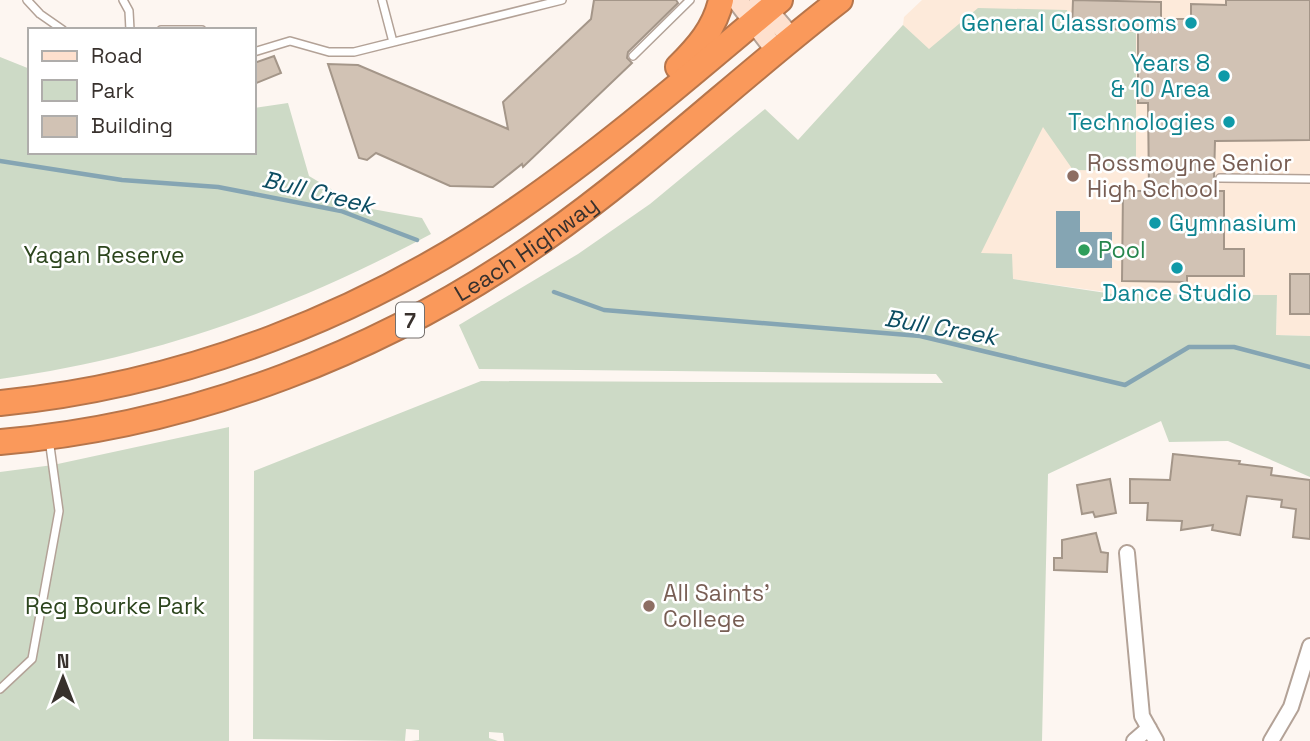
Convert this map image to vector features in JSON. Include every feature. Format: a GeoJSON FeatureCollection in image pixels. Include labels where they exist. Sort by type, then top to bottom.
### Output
{"type":"FeatureCollection","features":[{"type":"Feature","properties":{"kind":"highway"},"geometry":{"type":"LineString","coordinates":[[602,145],[708,34],[721,0]]}},
{"type":"Feature","properties":{"kind":"highway","name":"Leach Highway"},"geometry":{"type":"LineString","coordinates":[[0,442],[49,438],[192,406],[269,382],[405,323],[545,239],[656,153],[840,0]]}},
{"type":"Feature","properties":{"kind":"highway","name":"Leach Highway"},"geometry":{"type":"LineString","coordinates":[[0,403],[72,394],[186,368],[317,319],[389,286],[520,207],[602,145],[765,8]]}},
{"type":"Feature","properties":{"kind":"street"},"geometry":{"type":"LineString","coordinates":[[737,0],[765,8],[784,46]]}},
{"type":"Feature","properties":{"kind":"street"},"geometry":{"type":"LineString","coordinates":[[1126,553],[1142,716],[1153,734],[1135,741]]}},
{"type":"Feature","properties":{"kind":"street"},"geometry":{"type":"LineString","coordinates":[[1271,741],[1291,707],[1310,646]]}},
{"type":"Feature","properties":{"kind":"lane"},"geometry":{"type":"LineString","coordinates":[[27,0],[40,14],[60,28]]}},
{"type":"Feature","properties":{"kind":"lane"},"geometry":{"type":"LineString","coordinates":[[123,0],[129,10],[130,28]]}},
{"type":"Feature","properties":{"kind":"lane"},"geometry":{"type":"LineString","coordinates":[[382,0],[393,42]]}},
{"type":"Feature","properties":{"kind":"lane"},"geometry":{"type":"LineString","coordinates":[[256,51],[290,41],[341,53],[562,0]]}},
{"type":"Feature","properties":{"kind":"lane"},"geometry":{"type":"LineString","coordinates":[[633,56],[690,0]]}},
{"type":"Feature","properties":{"kind":"lane"},"geometry":{"type":"LineString","coordinates":[[1220,178],[1310,179]]}},
{"type":"Feature","properties":{"kind":"lane"},"geometry":{"type":"LineString","coordinates":[[0,689],[32,659],[59,511],[49,438]]}},
{"type":"Feature","properties":{"kind":"shaded area","name":"Rossmoyne Senior High School"},"geometry":{"type":"Polygon","coordinates":[[[922,0],[1310,0],[1310,336],[1276,335],[1277,295],[1113,293],[1013,279],[799,140],[903,25],[904,17],[922,0]]]}},
{"type":"Feature","properties":{"kind":"green space","name":"All Saints’ College"},"geometry":{"type":"Polygon","coordinates":[[[978,8],[1067,10],[1070,30],[1136,32],[1136,171],[1073,170],[1043,127],[981,253],[1012,254],[1013,279],[1113,294],[1277,295],[1276,335],[1310,336],[1310,477],[1228,441],[1169,442],[1161,421],[1048,474],[1042,741],[504,741],[503,733],[489,732],[489,738],[498,741],[411,741],[419,740],[419,730],[406,729],[405,741],[253,739],[254,471],[481,381],[943,383],[936,374],[479,369],[459,325],[578,254],[650,204],[765,109],[798,140],[903,25],[929,49],[978,8]]]}},
{"type":"Feature","properties":{"kind":"green space","name":"Yagan Reserve"},"geometry":{"type":"Polygon","coordinates":[[[0,57],[28,68],[28,154],[256,154],[256,108],[288,103],[309,176],[361,207],[422,218],[431,234],[327,285],[222,326],[114,357],[0,379],[0,57]]]}},
{"type":"Feature","properties":{"kind":"green space","name":"Reg Bourke Park"},"geometry":{"type":"Polygon","coordinates":[[[229,427],[229,741],[0,741],[0,472],[53,465],[229,427]]]}},
{"type":"Feature","properties":{"kind":"water","name":"Pool"},"geometry":{"type":"Polygon","coordinates":[[[1056,211],[1080,211],[1080,232],[1112,232],[1112,268],[1056,268],[1056,211]]]}},
{"type":"Feature","properties":{"kind":"building"},"geometry":{"type":"Polygon","coordinates":[[[594,0],[676,0],[678,3],[628,52],[627,58],[632,63],[523,167],[522,164],[493,187],[450,186],[376,153],[367,160],[359,158],[328,64],[358,65],[508,129],[503,102],[591,19],[594,0]]]}},
{"type":"Feature","properties":{"kind":"building"},"geometry":{"type":"Polygon","coordinates":[[[1073,0],[1161,2],[1161,19],[1191,19],[1191,4],[1226,5],[1226,0],[1310,0],[1310,140],[1215,141],[1215,191],[1224,191],[1224,249],[1244,249],[1244,276],[1187,276],[1187,282],[1122,281],[1123,191],[1149,191],[1148,103],[1138,103],[1138,30],[1072,28],[1073,0]]]}},
{"type":"Feature","properties":{"kind":"building"},"geometry":{"type":"Polygon","coordinates":[[[274,56],[281,73],[256,83],[256,62],[274,56]]]}},
{"type":"Feature","properties":{"kind":"building"},"geometry":{"type":"Polygon","coordinates":[[[1290,274],[1310,274],[1310,314],[1290,314],[1290,274]]]}},
{"type":"Feature","properties":{"kind":"building"},"geometry":{"type":"Polygon","coordinates":[[[1173,454],[1240,461],[1239,464],[1272,468],[1271,475],[1310,480],[1310,539],[1293,537],[1296,509],[1281,507],[1282,500],[1247,496],[1240,535],[1212,530],[1213,525],[1181,530],[1182,521],[1147,520],[1148,503],[1130,503],[1130,479],[1170,480],[1173,454]]]}},
{"type":"Feature","properties":{"kind":"building"},"geometry":{"type":"Polygon","coordinates":[[[1110,479],[1116,513],[1095,517],[1093,512],[1082,514],[1077,485],[1110,479]]]}},
{"type":"Feature","properties":{"kind":"building"},"geometry":{"type":"Polygon","coordinates":[[[1096,533],[1101,552],[1108,553],[1107,572],[1054,570],[1054,558],[1062,558],[1062,540],[1096,533]]]}},
{"type":"Feature","properties":{"kind":"waterway","name":"Bull Creek"},"geometry":{"type":"LineString","coordinates":[[0,161],[122,180],[218,187],[341,211],[417,240]]}},
{"type":"Feature","properties":{"kind":"waterway","name":"Bull Creek"},"geometry":{"type":"LineString","coordinates":[[554,292],[604,310],[920,336],[1125,385],[1189,347],[1234,347],[1310,367]]}},
{"type":"Feature","properties":{"kind":"place","name":"General Classrooms"},"geometry":{"type":"Point","coordinates":[1191,23]}},
{"type":"Feature","properties":{"kind":"place","name":"Years 8 & 10 Area"},"geometry":{"type":"Point","coordinates":[1224,76]}},
{"type":"Feature","properties":{"kind":"place","name":"Technologies"},"geometry":{"type":"Point","coordinates":[1229,122]}},
{"type":"Feature","properties":{"kind":"place","name":"Rossmoyne Senior High School"},"geometry":{"type":"Point","coordinates":[1073,176]}},
{"type":"Feature","properties":{"kind":"place","name":"Gymnasium"},"geometry":{"type":"Point","coordinates":[1155,223]}},
{"type":"Feature","properties":{"kind":"place","name":"Pool"},"geometry":{"type":"Point","coordinates":[1084,250]}},
{"type":"Feature","properties":{"kind":"place","name":"Dance Studio"},"geometry":{"type":"Point","coordinates":[1177,268]}},
{"type":"Feature","properties":{"kind":"place","name":"All Saints’ College"},"geometry":{"type":"Point","coordinates":[649,606]}}]}
